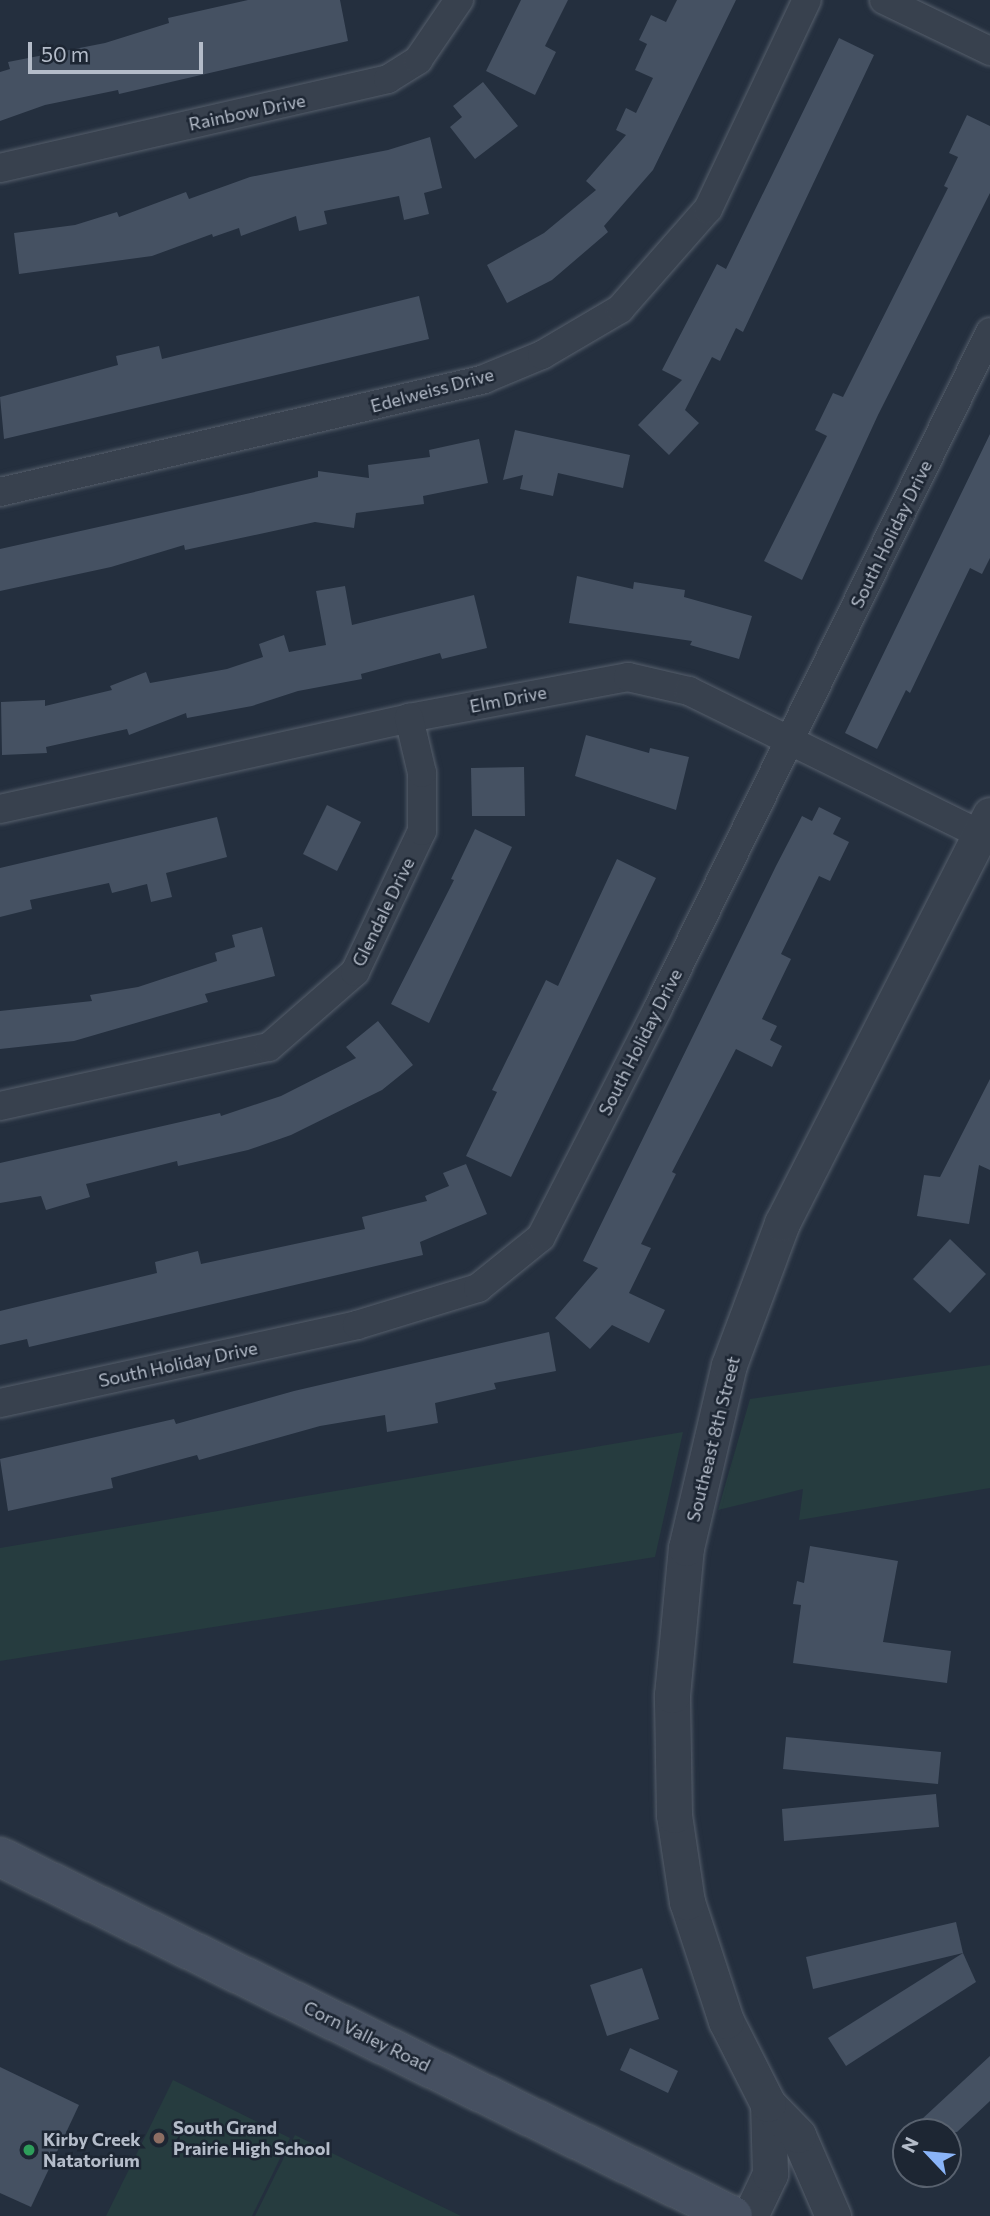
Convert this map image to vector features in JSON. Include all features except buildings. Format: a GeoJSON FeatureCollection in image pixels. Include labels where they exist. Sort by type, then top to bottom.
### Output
{"type":"FeatureCollection","features":[{"type":"Feature","properties":{"kind":"main road","name":"Corn Valley Road"},"geometry":{"type":"LineString","coordinates":[[0,1857],[733,2216]]}},
{"type":"Feature","properties":{"kind":"street","name":"Rainbow Drive"},"geometry":{"type":"LineString","coordinates":[[0,168],[388,79],[418,60],[459,0]]}},
{"type":"Feature","properties":{"kind":"street","name":"Edelweiss Drive"},"geometry":{"type":"LineString","coordinates":[[0,492],[484,379],[542,355],[620,309],[708,209],[807,0]]}},
{"type":"Feature","properties":{"kind":"street"},"geometry":{"type":"LineString","coordinates":[[884,0],[990,51]]}},
{"type":"Feature","properties":{"kind":"street","name":"South Holiday Drive"},"geometry":{"type":"LineString","coordinates":[[0,1403],[357,1325],[466,1292],[478,1288],[541,1237],[790,740],[990,332]]}},
{"type":"Feature","properties":{"kind":"street","name":"Elm Drive"},"geometry":{"type":"LineString","coordinates":[[0,809],[409,718],[628,677],[689,691],[987,829]]}},
{"type":"Feature","properties":{"kind":"street","name":"Glendale Drive"},"geometry":{"type":"LineString","coordinates":[[0,1107],[269,1047],[355,972],[422,831],[422,773],[409,718]]}},
{"type":"Feature","properties":{"kind":"street","name":"Southeast 8th Street"},"geometry":{"type":"LineString","coordinates":[[833,2216],[798,2136],[768,2104],[726,2021],[687,1902],[674,1815],[672,1695],[686,1548],[729,1365],[782,1223],[987,829]]}},
{"type":"Feature","properties":{"kind":"street","name":"Southeast 8th Street"},"geometry":{"type":"LineString","coordinates":[[750,2216],[770,2174],[768,2104]]}},
{"type":"Feature","properties":{"kind":"green space"},"geometry":{"type":"Polygon","coordinates":[[[990,1365],[990,1488],[799,1520],[803,1489],[718,1510],[750,1399],[990,1365]]]}},
{"type":"Feature","properties":{"kind":"green space"},"geometry":{"type":"Polygon","coordinates":[[[683,1432],[655,1557],[0,1661],[0,1548],[683,1432]]]}},
{"type":"Feature","properties":{"kind":"green space"},"geometry":{"type":"Polygon","coordinates":[[[173,2080],[290,2138],[252,2216],[106,2216],[173,2080]]]}},
{"type":"Feature","properties":{"kind":"green space"},"geometry":{"type":"Polygon","coordinates":[[[295,2135],[461,2216],[255,2216],[295,2135]]]}},
{"type":"Feature","properties":{"kind":"place","name":"South Grand Prairie High School"},"geometry":{"type":"Point","coordinates":[159,2138]}},
{"type":"Feature","properties":{"kind":"place","name":"Kirby Creek Natatorium"},"geometry":{"type":"Point","coordinates":[29,2150]}}]}
